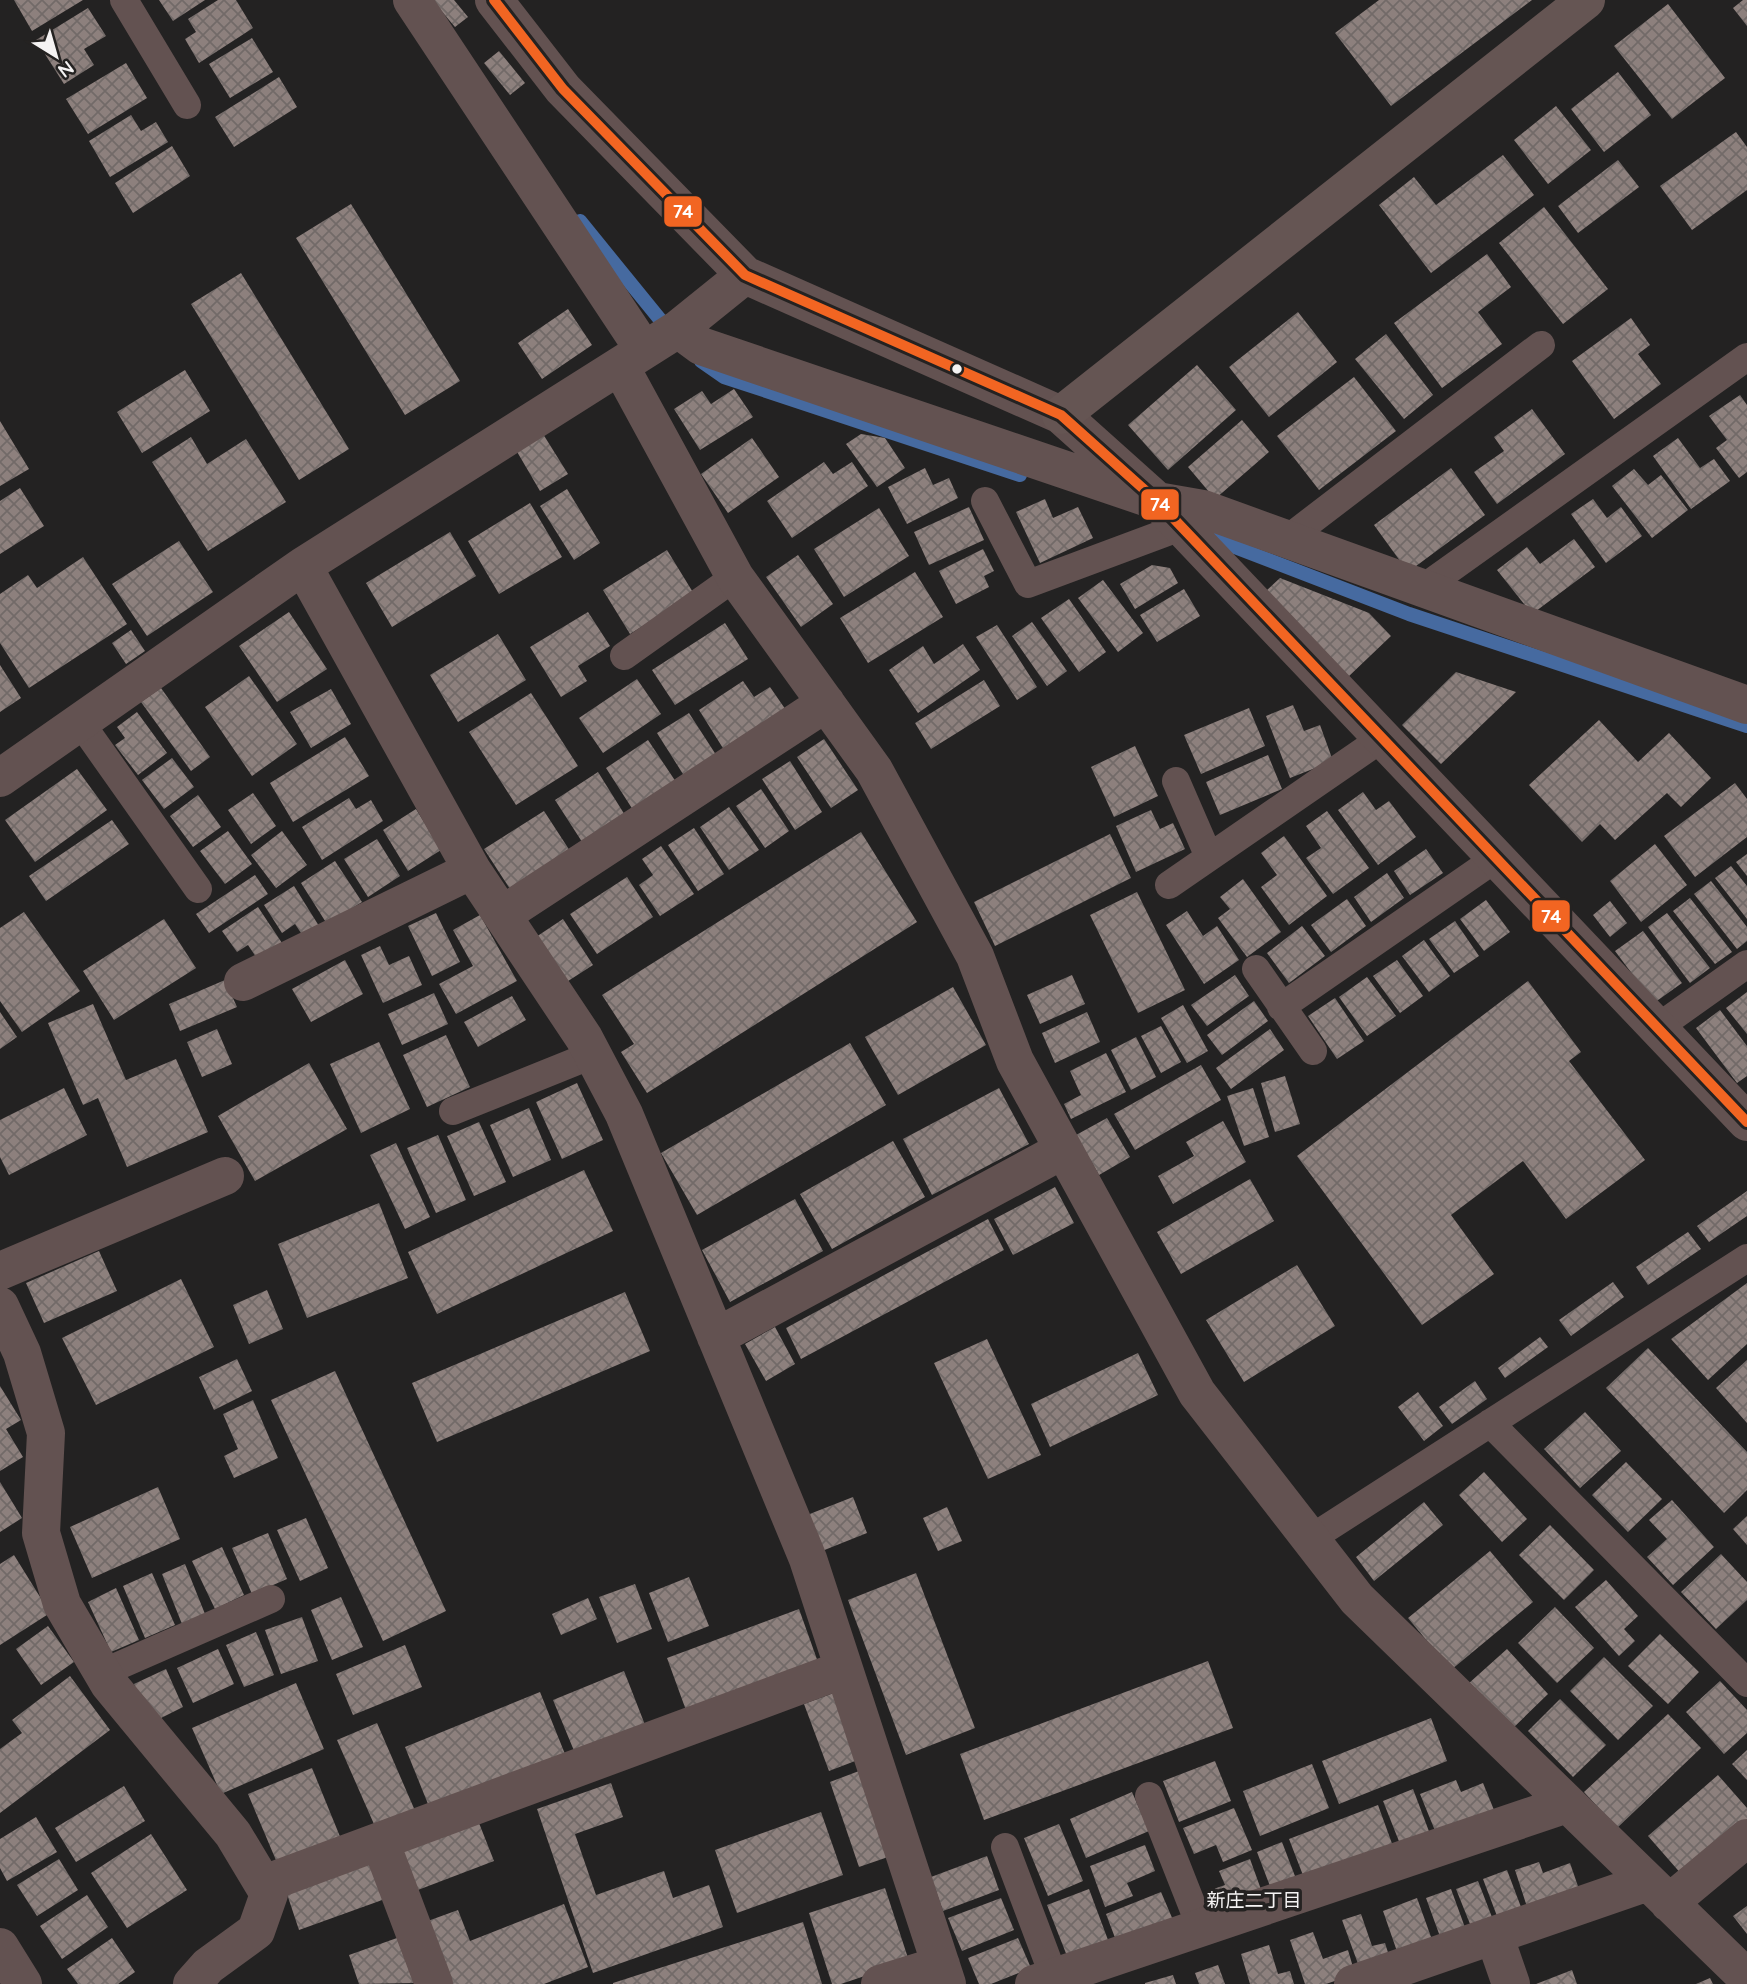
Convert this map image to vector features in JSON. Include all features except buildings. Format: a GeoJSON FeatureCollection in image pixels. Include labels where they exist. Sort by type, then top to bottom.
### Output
{"type":"FeatureCollection","features":[{"type":"Feature","properties":{"kind":"street"},"geometry":{"type":"LineString","coordinates":[[412,0],[632,358],[735,577],[874,770],[975,956],[1015,1061],[1197,1393],[1357,1599],[1747,1978]]}},
{"type":"Feature","properties":{"kind":"street"},"geometry":{"type":"LineString","coordinates":[[494,0],[563,89],[745,275],[1061,415],[1169,514],[1494,859],[1747,1122]]}},
{"type":"Feature","properties":{"kind":"street"},"geometry":{"type":"LineString","coordinates":[[1061,415],[1586,0]]}},
{"type":"Feature","properties":{"kind":"street"},"geometry":{"type":"LineString","coordinates":[[0,778],[303,566],[678,329],[745,275]]}},
{"type":"Feature","properties":{"kind":"street"},"geometry":{"type":"LineString","coordinates":[[678,329],[701,346],[1169,514],[1203,509],[1747,705]]}},
{"type":"Feature","properties":{"kind":"street"},"geometry":{"type":"LineString","coordinates":[[303,566],[472,870],[592,1055],[624,1114],[808,1559],[944,1974],[880,1984]]}},
{"type":"Feature","properties":{"kind":"street"},"geometry":{"type":"LineString","coordinates":[[502,915],[826,703]]}},
{"type":"Feature","properties":{"kind":"street"},"geometry":{"type":"LineString","coordinates":[[243,982],[472,870]]}},
{"type":"Feature","properties":{"kind":"street"},"geometry":{"type":"LineString","coordinates":[[716,1337],[1063,1150]]}},
{"type":"Feature","properties":{"kind":"street"},"geometry":{"type":"LineString","coordinates":[[0,1271],[225,1176]]}},
{"type":"Feature","properties":{"kind":"street"},"geometry":{"type":"LineString","coordinates":[[0,1306],[22,1353],[46,1433],[41,1533],[62,1604],[102,1673],[233,1834],[269,1894],[256,1931],[208,1966],[192,1984]]}},
{"type":"Feature","properties":{"kind":"street"},"geometry":{"type":"LineString","coordinates":[[264,1884],[844,1669]]}},
{"type":"Feature","properties":{"kind":"street"},"geometry":{"type":"LineString","coordinates":[[1044,1981],[1567,1804]]}},
{"type":"Feature","properties":{"kind":"street"},"geometry":{"type":"LineString","coordinates":[[1364,1982],[1494,1935],[1659,1893],[1747,1838]]}},
{"type":"Feature","properties":{"kind":"street"},"geometry":{"type":"LineString","coordinates":[[380,1841],[434,1984]]}},
{"type":"Feature","properties":{"kind":"street"},"geometry":{"type":"LineString","coordinates":[[1494,1935],[1511,1984]]}},
{"type":"Feature","properties":{"kind":"street"},"geometry":{"type":"LineString","coordinates":[[0,1947],[23,1984]]}},
{"type":"Feature","properties":{"kind":"lane"},"geometry":{"type":"LineString","coordinates":[[124,0],[187,105]]}},
{"type":"Feature","properties":{"kind":"lane"},"geometry":{"type":"LineString","coordinates":[[1286,540],[1541,345]]}},
{"type":"Feature","properties":{"kind":"lane"},"geometry":{"type":"LineString","coordinates":[[1422,589],[1747,357]]}},
{"type":"Feature","properties":{"kind":"lane"},"geometry":{"type":"LineString","coordinates":[[985,501],[1028,584],[1169,514]]}},
{"type":"Feature","properties":{"kind":"lane"},"geometry":{"type":"LineString","coordinates":[[624,656],[735,577]]}},
{"type":"Feature","properties":{"kind":"lane"},"geometry":{"type":"LineString","coordinates":[[80,722],[198,889]]}},
{"type":"Feature","properties":{"kind":"lane"},"geometry":{"type":"LineString","coordinates":[[1169,884],[1381,739]]}},
{"type":"Feature","properties":{"kind":"lane"},"geometry":{"type":"LineString","coordinates":[[1176,780],[1209,857]]}},
{"type":"Feature","properties":{"kind":"lane"},"geometry":{"type":"LineString","coordinates":[[1281,1007],[1494,859]]}},
{"type":"Feature","properties":{"kind":"lane"},"geometry":{"type":"LineString","coordinates":[[1657,1028],[1747,964]]}},
{"type":"Feature","properties":{"kind":"lane"},"geometry":{"type":"LineString","coordinates":[[1255,969],[1313,1051]]}},
{"type":"Feature","properties":{"kind":"lane"},"geometry":{"type":"LineString","coordinates":[[453,1111],[592,1055]]}},
{"type":"Feature","properties":{"kind":"lane"},"geometry":{"type":"LineString","coordinates":[[1310,1539],[1747,1258]]}},
{"type":"Feature","properties":{"kind":"lane"},"geometry":{"type":"LineString","coordinates":[[1490,1423],[1747,1683]]}},
{"type":"Feature","properties":{"kind":"lane"},"geometry":{"type":"LineString","coordinates":[[102,1673],[271,1599]]}},
{"type":"Feature","properties":{"kind":"lane"},"geometry":{"type":"LineString","coordinates":[[1149,1796],[1201,1928]]}},
{"type":"Feature","properties":{"kind":"lane"},"geometry":{"type":"LineString","coordinates":[[1005,1847],[1044,1981]]}},
{"type":"Feature","properties":{"kind":"waterway"},"geometry":{"type":"LineString","coordinates":[[580,221],[671,333]]}},
{"type":"Feature","properties":{"kind":"waterway"},"geometry":{"type":"LineString","coordinates":[[701,361],[724,377],[1020,475]]}},
{"type":"Feature","properties":{"kind":"waterway"},"geometry":{"type":"LineString","coordinates":[[1206,536],[1409,614],[1747,726]]}},
{"type":"Feature","properties":{"kind":"transit line","name":"74"},"geometry":{"type":"LineString","coordinates":[[494,0],[563,89],[745,275],[1061,415],[1157,501],[1747,1122]]}},
{"type":"Feature","properties":{"kind":"district","name":"新庄二丁目"},"geometry":{"type":"Point","coordinates":[1254,1900]}}]}
